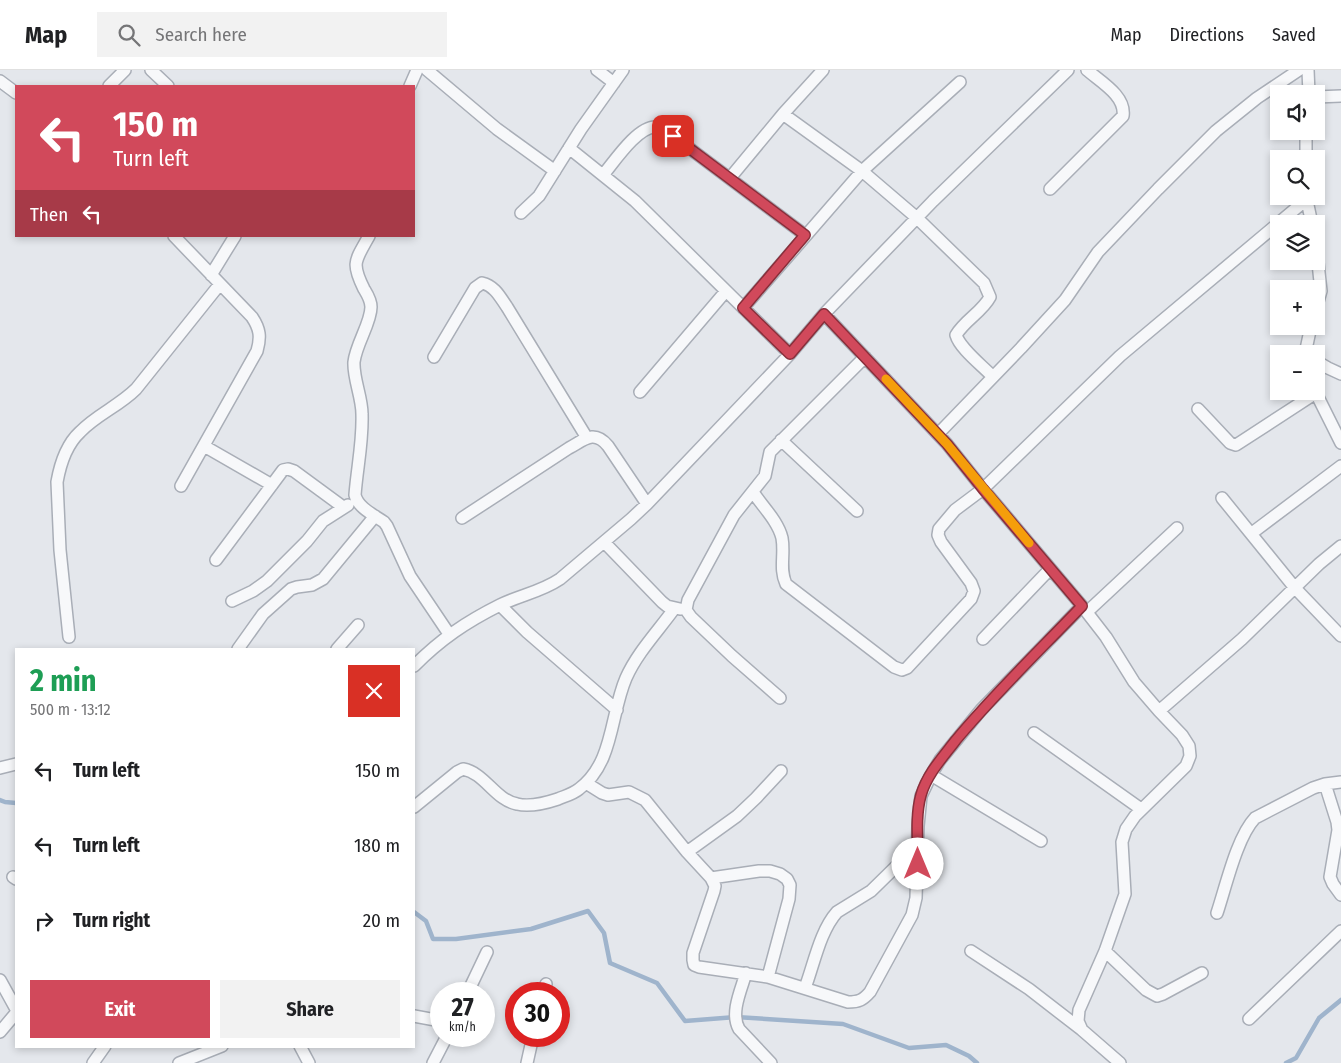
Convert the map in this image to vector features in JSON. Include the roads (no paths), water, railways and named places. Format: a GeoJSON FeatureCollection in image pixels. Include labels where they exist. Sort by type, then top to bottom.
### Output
{"type":"FeatureCollection","features":[{"type":"Feature","properties":{"kind":"street"},"geometry":{"type":"LineString","coordinates":[[110,85],[125,70]]}},
{"type":"Feature","properties":{"kind":"street"},"geometry":{"type":"LineString","coordinates":[[151,70],[165,83],[169,70]]}},
{"type":"Feature","properties":{"kind":"street"},"geometry":{"type":"LineString","coordinates":[[410,85],[417,70]]}},
{"type":"Feature","properties":{"kind":"street"},"geometry":{"type":"LineString","coordinates":[[427,70],[497,129],[555,171]]}},
{"type":"Feature","properties":{"kind":"street"},"geometry":{"type":"LineString","coordinates":[[597,70],[614,83]]}},
{"type":"Feature","properties":{"kind":"street"},"geometry":{"type":"LineString","coordinates":[[521,213],[539,196],[622,70]]}},
{"type":"Feature","properties":{"kind":"street"},"geometry":{"type":"LineString","coordinates":[[730,178],[783,114],[823,70]]}},
{"type":"Feature","properties":{"kind":"street"},"geometry":{"type":"LineString","coordinates":[[415,665],[448,634],[500,605],[548,587],[560,579],[646,504],[917,218],[1068,70]]}},
{"type":"Feature","properties":{"kind":"street"},"geometry":{"type":"LineString","coordinates":[[1050,189],[1122,116],[1124,110],[1122,102],[1088,70]]}},
{"type":"Feature","properties":{"kind":"street"},"geometry":{"type":"LineString","coordinates":[[938,434],[1064,300],[1098,252],[1158,189],[1216,131],[1257,98],[1299,70]]}},
{"type":"Feature","properties":{"kind":"street"},"geometry":{"type":"LineString","coordinates":[[1308,70],[1309,85]]}},
{"type":"Feature","properties":{"kind":"street"},"geometry":{"type":"LineString","coordinates":[[0,82],[15,92]]}},
{"type":"Feature","properties":{"kind":"street"},"geometry":{"type":"LineString","coordinates":[[743,308],[862,171],[960,82]]}},
{"type":"Feature","properties":{"kind":"street"},"geometry":{"type":"LineString","coordinates":[[1325,97],[1341,96]]}},
{"type":"Feature","properties":{"kind":"street"},"geometry":{"type":"LineString","coordinates":[[783,114],[862,171],[917,218],[984,282],[990,297],[956,335],[965,349],[993,377]]}},
{"type":"Feature","properties":{"kind":"street"},"geometry":{"type":"LineString","coordinates":[[603,175],[634,138],[646,129],[656,127],[673,136],[805,235]]}},
{"type":"Feature","properties":{"kind":"street"},"geometry":{"type":"LineString","coordinates":[[569,148],[635,202],[790,354]]}},
{"type":"Feature","properties":{"kind":"street"},"geometry":{"type":"LineString","coordinates":[[752,492],[778,527],[782,536],[783,577],[786,584],[894,667],[902,670],[907,668],[971,599],[974,591],[971,583],[941,542],[938,535],[942,524],[955,510],[983,489],[1120,356],[1298,205]]}},
{"type":"Feature","properties":{"kind":"street"},"geometry":{"type":"LineString","coordinates":[[175,237],[252,317],[258,325],[260,341],[257,351],[181,486]]}},
{"type":"Feature","properties":{"kind":"street"},"geometry":{"type":"LineString","coordinates":[[69,637],[60,550],[57,482],[65,456],[79,432],[126,399],[136,389],[215,280],[235,237]]}},
{"type":"Feature","properties":{"kind":"street"},"geometry":{"type":"LineString","coordinates":[[368,237],[355,264],[371,306],[370,314],[355,354],[354,367],[362,414],[356,501],[387,526],[410,576],[448,634]]}},
{"type":"Feature","properties":{"kind":"street"},"geometry":{"type":"LineString","coordinates":[[434,357],[475,288],[482,283],[488,284],[496,291],[507,307],[587,438]]}},
{"type":"Feature","properties":{"kind":"street"},"geometry":{"type":"LineString","coordinates":[[640,392],[726,291]]}},
{"type":"Feature","properties":{"kind":"street"},"geometry":{"type":"LineString","coordinates":[[824,314],[938,434],[1085,609],[1106,637],[1134,682],[1182,735],[1189,746],[1190,756],[1186,766],[1141,810],[1126,830],[1122,842],[1125,894],[1106,951],[1079,1010],[1078,1021],[1082,1030]]}},
{"type":"Feature","properties":{"kind":"street"},"geometry":{"type":"LineString","coordinates":[[780,698],[691,617],[686,610],[688,600],[734,515],[765,476],[770,452],[865,357]]}},
{"type":"Feature","properties":{"kind":"street"},"geometry":{"type":"LineString","coordinates":[[1325,366],[1341,374]]}},
{"type":"Feature","properties":{"kind":"street"},"geometry":{"type":"LineString","coordinates":[[1198,409],[1230,443],[1236,445],[1304,400]]}},
{"type":"Feature","properties":{"kind":"street"},"geometry":{"type":"LineString","coordinates":[[1320,400],[1341,444]]}},
{"type":"Feature","properties":{"kind":"street"},"geometry":{"type":"LineString","coordinates":[[462,518],[587,438],[596,436],[603,439],[646,504]]}},
{"type":"Feature","properties":{"kind":"street"},"geometry":{"type":"LineString","coordinates":[[782,440],[857,511]]}},
{"type":"Feature","properties":{"kind":"street"},"geometry":{"type":"LineString","coordinates":[[204,446],[272,485]]}},
{"type":"Feature","properties":{"kind":"street"},"geometry":{"type":"LineString","coordinates":[[1252,533],[1341,466]]}},
{"type":"Feature","properties":{"kind":"street"},"geometry":{"type":"LineString","coordinates":[[216,560],[283,470],[294,471],[343,507]]}},
{"type":"Feature","properties":{"kind":"street"},"geometry":{"type":"LineString","coordinates":[[1222,498],[1295,588],[1341,636]]}},
{"type":"Feature","properties":{"kind":"street"},"geometry":{"type":"LineString","coordinates":[[232,601],[253,591],[267,581],[307,541],[323,521],[343,507],[356,501]]}},
{"type":"Feature","properties":{"kind":"street"},"geometry":{"type":"LineString","coordinates":[[239,648],[254,623],[291,590],[319,583],[376,516]]}},
{"type":"Feature","properties":{"kind":"street"},"geometry":{"type":"LineString","coordinates":[[586,783],[608,795],[629,792],[646,800],[687,852],[711,878],[715,886],[693,953],[694,965],[768,977],[848,1002],[857,1002],[864,999],[870,992],[912,915],[916,898],[918,826],[921,796],[940,760],[981,710],[1085,609],[1177,528]]}},
{"type":"Feature","properties":{"kind":"street"},"geometry":{"type":"LineString","coordinates":[[604,542],[662,602],[674,609],[686,610]]}},
{"type":"Feature","properties":{"kind":"street"},"geometry":{"type":"LineString","coordinates":[[1159,711],[1242,639],[1319,564],[1341,546]]}},
{"type":"Feature","properties":{"kind":"street"},"geometry":{"type":"LineString","coordinates":[[983,639],[1050,569]]}},
{"type":"Feature","properties":{"kind":"street"},"geometry":{"type":"LineString","coordinates":[[500,605],[527,632],[617,710]]}},
{"type":"Feature","properties":{"kind":"street"},"geometry":{"type":"LineString","coordinates":[[415,807],[463,769],[475,774],[503,798],[514,804],[523,805],[551,801],[573,793],[586,783],[594,773],[604,754],[626,678],[674,609]]}},
{"type":"Feature","properties":{"kind":"street"},"geometry":{"type":"LineString","coordinates":[[338,648],[358,624]]}},
{"type":"Feature","properties":{"kind":"street"},"geometry":{"type":"LineString","coordinates":[[1034,733],[1141,810]]}},
{"type":"Feature","properties":{"kind":"street"},"geometry":{"type":"LineString","coordinates":[[0,768],[15,764]]}},
{"type":"Feature","properties":{"kind":"street"},"geometry":{"type":"LineString","coordinates":[[687,852],[737,816],[781,771]]}},
{"type":"Feature","properties":{"kind":"street"},"geometry":{"type":"LineString","coordinates":[[931,775],[1041,841]]}},
{"type":"Feature","properties":{"kind":"street"},"geometry":{"type":"LineString","coordinates":[[1216,913],[1242,838],[1249,824],[1255,818],[1313,788],[1341,782]]}},
{"type":"Feature","properties":{"kind":"street"},"geometry":{"type":"LineString","coordinates":[[1325,784],[1338,830],[1330,878],[1341,896]]}},
{"type":"Feature","properties":{"kind":"street"},"geometry":{"type":"LineString","coordinates":[[805,988],[822,939],[833,916],[871,891],[918,845]]}},
{"type":"Feature","properties":{"kind":"street"},"geometry":{"type":"LineString","coordinates":[[711,878],[770,871],[780,874],[787,879],[790,885],[789,899],[768,977]]}},
{"type":"Feature","properties":{"kind":"street"},"geometry":{"type":"LineString","coordinates":[[1249,1019],[1341,931]]}},
{"type":"Feature","properties":{"kind":"street"},"geometry":{"type":"LineString","coordinates":[[971,951],[1029,989],[1082,1030],[1120,1063]]}},
{"type":"Feature","properties":{"kind":"street"},"geometry":{"type":"LineString","coordinates":[[1106,951],[1146,990],[1157,996],[1202,973]]}},
{"type":"Feature","properties":{"kind":"street"},"geometry":{"type":"LineString","coordinates":[[473,982],[487,952]]}},
{"type":"Feature","properties":{"kind":"street"},"geometry":{"type":"LineString","coordinates":[[746,973],[736,1008],[735,1022],[738,1029],[771,1063]]}},
{"type":"Feature","properties":{"kind":"street"},"geometry":{"type":"LineString","coordinates":[[0,980],[15,1007]]}},
{"type":"Feature","properties":{"kind":"street"},"geometry":{"type":"LineString","coordinates":[[0,1032],[15,1014]]}},
{"type":"Feature","properties":{"kind":"street"},"geometry":{"type":"LineString","coordinates":[[415,1016],[430,1019]]}},
{"type":"Feature","properties":{"kind":"street"},"geometry":{"type":"LineString","coordinates":[[432,1063],[441,1047]]}},
{"type":"Feature","properties":{"kind":"street"},"geometry":{"type":"LineString","coordinates":[[527,1063],[531,1047]]}},
{"type":"Feature","properties":{"kind":"street"},"geometry":{"type":"LineString","coordinates":[[95,1063],[105,1048]]}},
{"type":"Feature","properties":{"kind":"street"},"geometry":{"type":"LineString","coordinates":[[179,1063],[194,1051],[211,1048]]}},
{"type":"Feature","properties":{"kind":"street"},"geometry":{"type":"LineString","coordinates":[[301,1048],[309,1063]]}},
{"type":"Feature","properties":{"kind":"waterway"},"geometry":{"type":"LineString","coordinates":[[0,800],[15,803]]}},
{"type":"Feature","properties":{"kind":"waterway"},"geometry":{"type":"LineString","coordinates":[[415,913],[426,921],[433,939],[456,939],[531,929],[588,911],[604,933],[610,963],[657,983],[685,1021],[736,1017],[843,1024],[909,1048],[946,1045],[969,1056],[977,1063]]}},
{"type":"Feature","properties":{"kind":"waterway"},"geometry":{"type":"LineString","coordinates":[[1286,1063],[1296,1058],[1319,1018],[1341,1000]]}}]}
